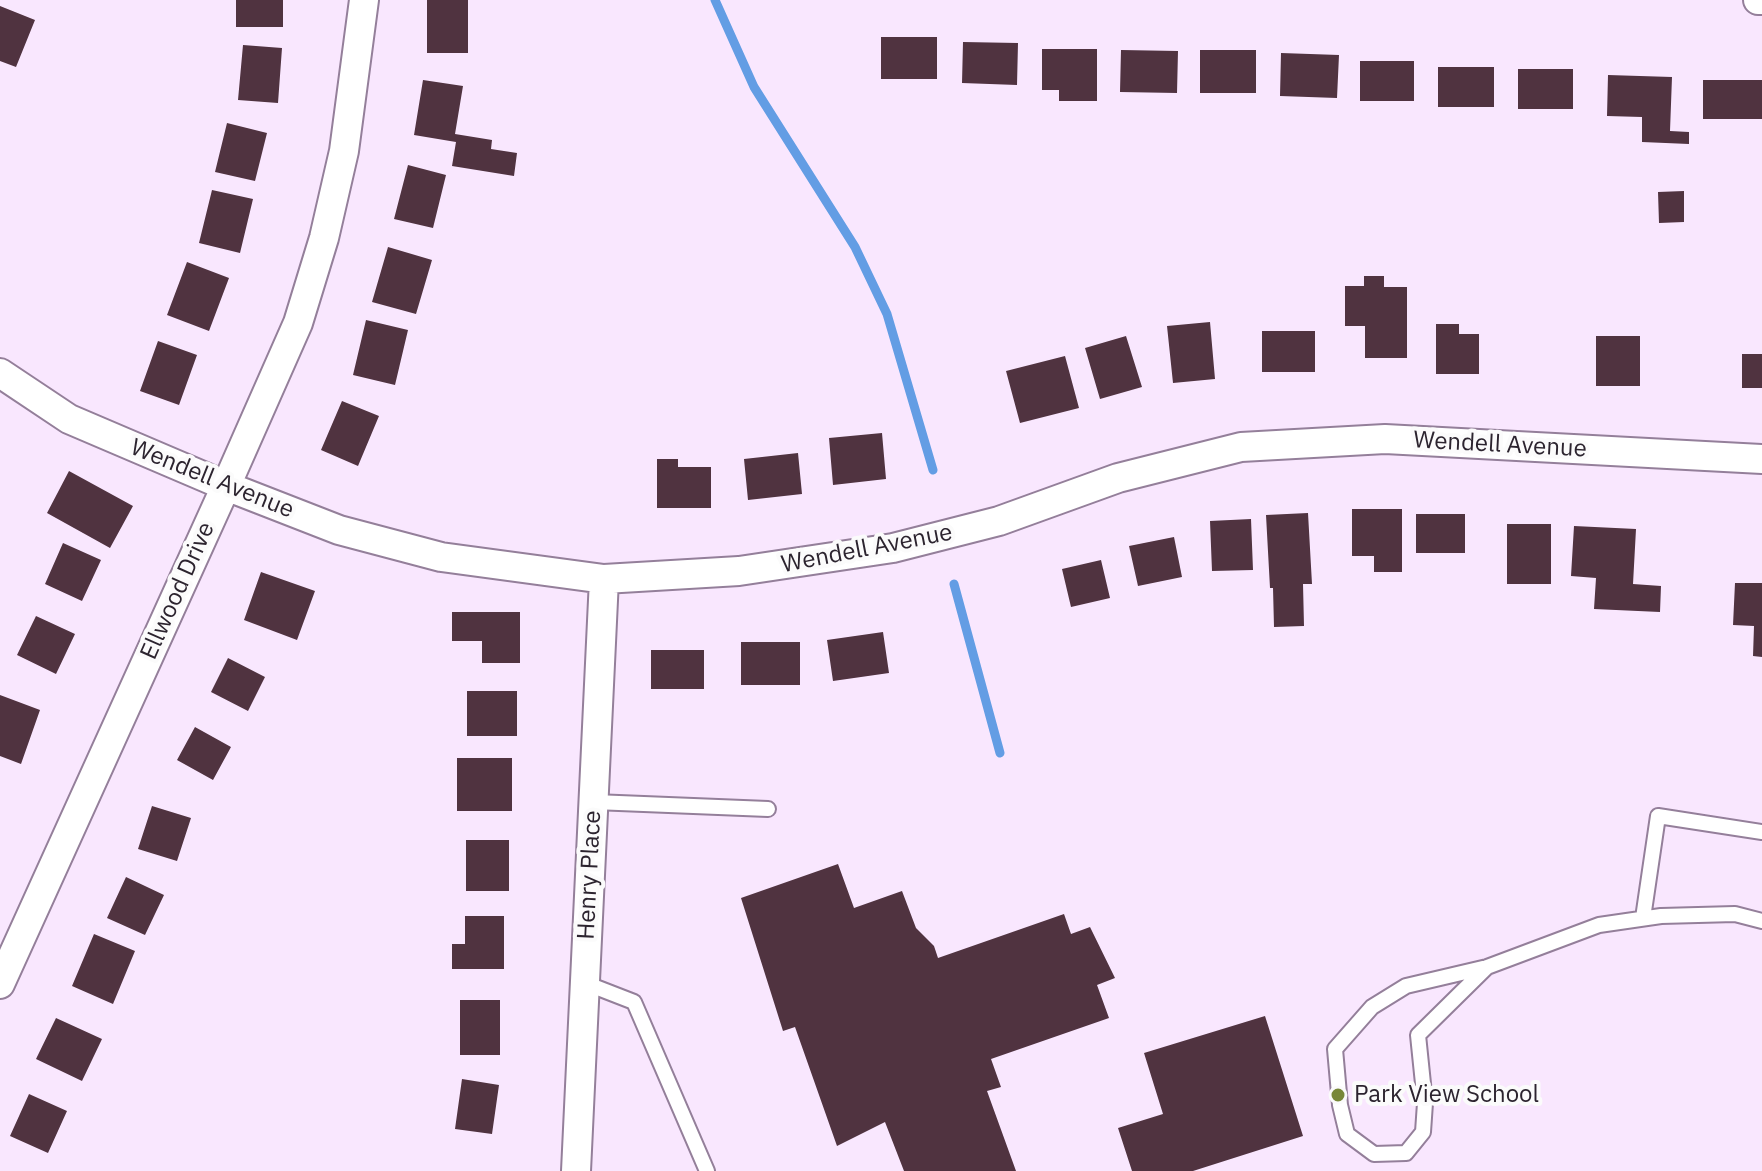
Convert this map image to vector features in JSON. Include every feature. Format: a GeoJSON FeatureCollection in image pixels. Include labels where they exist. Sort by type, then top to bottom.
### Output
{"type":"FeatureCollection","features":[{"type":"Feature","properties":{"kind":"street","name":"Ellwood Drive"},"geometry":{"type":"LineString","coordinates":[[0,984],[298,323],[324,238],[344,151],[364,0]]}},
{"type":"Feature","properties":{"kind":"street","name":"Wendell Avenue"},"geometry":{"type":"LineString","coordinates":[[0,373],[69,419],[339,530],[441,557],[604,579],[739,571],[893,548],[999,521],[1118,478],[1241,447],[1385,439],[1762,459]]}},
{"type":"Feature","properties":{"kind":"street","name":"Henry Place"},"geometry":{"type":"LineString","coordinates":[[576,1171],[604,579]]}},
{"type":"Feature","properties":{"kind":"lane"},"geometry":{"type":"LineString","coordinates":[[594,802],[768,809]]}},
{"type":"Feature","properties":{"kind":"lane"},"geometry":{"type":"LineString","coordinates":[[1643,918],[1658,816],[1762,832]]}},
{"type":"Feature","properties":{"kind":"lane"},"geometry":{"type":"LineString","coordinates":[[1487,967],[1418,1035],[1425,1103],[1423,1132],[1406,1153],[1374,1154],[1347,1134],[1340,1105],[1335,1049],[1372,1007],[1406,986],[1487,967],[1599,925],[1661,916],[1735,914],[1762,921]]}},
{"type":"Feature","properties":{"kind":"lane"},"geometry":{"type":"LineString","coordinates":[[585,983],[634,1002],[707,1171]]}},
{"type":"Feature","properties":{"kind":"building"},"geometry":{"type":"Polygon","coordinates":[[[236,0],[283,0],[283,27],[236,27],[236,0]]]}},
{"type":"Feature","properties":{"kind":"building"},"geometry":{"type":"Polygon","coordinates":[[[427,0],[468,0],[468,53],[427,53],[427,0]]]}},
{"type":"Feature","properties":{"kind":"building"},"geometry":{"type":"Polygon","coordinates":[[[0,6],[35,20],[16,67],[0,61],[0,6]]]}},
{"type":"Feature","properties":{"kind":"building"},"geometry":{"type":"Polygon","coordinates":[[[881,37],[937,37],[937,79],[881,79],[881,37]]]}},
{"type":"Feature","properties":{"kind":"building"},"geometry":{"type":"Polygon","coordinates":[[[963,42],[1018,43],[1017,85],[962,83],[963,42]]]}},
{"type":"Feature","properties":{"kind":"building"},"geometry":{"type":"Polygon","coordinates":[[[243,45],[282,48],[278,103],[238,100],[243,45]]]}},
{"type":"Feature","properties":{"kind":"building"},"geometry":{"type":"Polygon","coordinates":[[[1042,49],[1097,49],[1097,101],[1059,101],[1059,90],[1042,90],[1042,49]]]}},
{"type":"Feature","properties":{"kind":"building"},"geometry":{"type":"Polygon","coordinates":[[[1121,50],[1178,51],[1177,93],[1120,92],[1121,50]]]}},
{"type":"Feature","properties":{"kind":"building"},"geometry":{"type":"Polygon","coordinates":[[[1200,50],[1256,50],[1256,93],[1200,93],[1200,50]]]}},
{"type":"Feature","properties":{"kind":"building"},"geometry":{"type":"Polygon","coordinates":[[[1281,53],[1339,55],[1337,98],[1280,96],[1281,53]]]}},
{"type":"Feature","properties":{"kind":"building"},"geometry":{"type":"Polygon","coordinates":[[[1360,61],[1414,61],[1414,101],[1360,101],[1360,61]]]}},
{"type":"Feature","properties":{"kind":"building"},"geometry":{"type":"Polygon","coordinates":[[[1438,67],[1494,67],[1494,107],[1438,107],[1438,67]]]}},
{"type":"Feature","properties":{"kind":"building"},"geometry":{"type":"Polygon","coordinates":[[[1518,69],[1573,69],[1573,109],[1518,109],[1518,69]]]}},
{"type":"Feature","properties":{"kind":"building"},"geometry":{"type":"Polygon","coordinates":[[[1608,75],[1672,77],[1670,131],[1689,132],[1689,144],[1642,142],[1642,117],[1607,116],[1608,75]]]}},
{"type":"Feature","properties":{"kind":"building"},"geometry":{"type":"Polygon","coordinates":[[[423,80],[463,86],[455,134],[492,140],[491,149],[517,153],[514,176],[452,166],[456,142],[414,135],[423,80]]]}},
{"type":"Feature","properties":{"kind":"building"},"geometry":{"type":"Polygon","coordinates":[[[1703,80],[1762,80],[1762,119],[1703,119],[1703,80]]]}},
{"type":"Feature","properties":{"kind":"building"},"geometry":{"type":"Polygon","coordinates":[[[227,123],[267,133],[255,181],[215,172],[227,123]]]}},
{"type":"Feature","properties":{"kind":"building"},"geometry":{"type":"Polygon","coordinates":[[[408,165],[446,175],[433,228],[394,219],[408,165]]]}},
{"type":"Feature","properties":{"kind":"building"},"geometry":{"type":"Polygon","coordinates":[[[212,190],[253,199],[240,253],[199,243],[212,190]]]}},
{"type":"Feature","properties":{"kind":"building"},"geometry":{"type":"Polygon","coordinates":[[[1684,191],[1684,222],[1659,223],[1658,192],[1684,191]]]}},
{"type":"Feature","properties":{"kind":"building"},"geometry":{"type":"Polygon","coordinates":[[[388,247],[432,260],[416,314],[372,302],[388,247]]]}},
{"type":"Feature","properties":{"kind":"building"},"geometry":{"type":"Polygon","coordinates":[[[187,262],[229,278],[209,331],[167,315],[187,262]]]}},
{"type":"Feature","properties":{"kind":"building"},"geometry":{"type":"Polygon","coordinates":[[[1364,276],[1384,276],[1384,287],[1407,287],[1407,358],[1365,358],[1365,326],[1345,326],[1345,286],[1364,286],[1364,276]]]}},
{"type":"Feature","properties":{"kind":"building"},"geometry":{"type":"Polygon","coordinates":[[[366,320],[408,330],[395,385],[353,375],[366,320]]]}},
{"type":"Feature","properties":{"kind":"building"},"geometry":{"type":"Polygon","coordinates":[[[1210,322],[1215,379],[1173,383],[1167,326],[1210,322]]]}},
{"type":"Feature","properties":{"kind":"building"},"geometry":{"type":"Polygon","coordinates":[[[1436,324],[1459,324],[1459,334],[1479,334],[1479,374],[1436,374],[1436,324]]]}},
{"type":"Feature","properties":{"kind":"building"},"geometry":{"type":"Polygon","coordinates":[[[1262,331],[1315,331],[1315,372],[1262,372],[1262,331]]]}},
{"type":"Feature","properties":{"kind":"building"},"geometry":{"type":"Polygon","coordinates":[[[1126,336],[1142,387],[1100,399],[1085,348],[1126,336]]]}},
{"type":"Feature","properties":{"kind":"building"},"geometry":{"type":"Polygon","coordinates":[[[1596,336],[1640,336],[1640,386],[1596,386],[1596,336]]]}},
{"type":"Feature","properties":{"kind":"building"},"geometry":{"type":"Polygon","coordinates":[[[158,341],[197,355],[179,405],[140,391],[158,341]]]}},
{"type":"Feature","properties":{"kind":"building"},"geometry":{"type":"Polygon","coordinates":[[[1742,354],[1762,354],[1762,388],[1742,388],[1742,354]]]}},
{"type":"Feature","properties":{"kind":"building"},"geometry":{"type":"Polygon","coordinates":[[[1065,356],[1079,408],[1020,423],[1006,371],[1065,356]]]}},
{"type":"Feature","properties":{"kind":"building"},"geometry":{"type":"Polygon","coordinates":[[[342,401],[379,416],[358,466],[321,450],[342,401]]]}},
{"type":"Feature","properties":{"kind":"building"},"geometry":{"type":"Polygon","coordinates":[[[882,433],[886,479],[833,485],[829,438],[882,433]]]}},
{"type":"Feature","properties":{"kind":"building"},"geometry":{"type":"Polygon","coordinates":[[[798,453],[802,494],[748,500],[744,459],[798,453]]]}},
{"type":"Feature","properties":{"kind":"building"},"geometry":{"type":"Polygon","coordinates":[[[657,459],[678,459],[678,467],[711,467],[711,508],[657,508],[657,459]]]}},
{"type":"Feature","properties":{"kind":"building"},"geometry":{"type":"Polygon","coordinates":[[[69,471],[133,506],[110,548],[47,513],[69,471]]]}},
{"type":"Feature","properties":{"kind":"building"},"geometry":{"type":"Polygon","coordinates":[[[1352,509],[1402,509],[1402,572],[1374,572],[1374,556],[1352,556],[1352,509]]]}},
{"type":"Feature","properties":{"kind":"building"},"geometry":{"type":"Polygon","coordinates":[[[1308,513],[1312,584],[1303,584],[1304,626],[1274,627],[1266,515],[1308,513]]]}},
{"type":"Feature","properties":{"kind":"building"},"geometry":{"type":"Polygon","coordinates":[[[1416,514],[1465,514],[1465,553],[1416,553],[1416,514]]]}},
{"type":"Feature","properties":{"kind":"building"},"geometry":{"type":"Polygon","coordinates":[[[1251,519],[1253,570],[1212,571],[1210,521],[1251,519]]]}},
{"type":"Feature","properties":{"kind":"building"},"geometry":{"type":"Polygon","coordinates":[[[1507,524],[1551,524],[1551,584],[1507,584],[1507,524]]]}},
{"type":"Feature","properties":{"kind":"building"},"geometry":{"type":"Polygon","coordinates":[[[1574,526],[1636,529],[1633,584],[1661,586],[1660,612],[1594,609],[1596,578],[1571,576],[1574,526]]]}},
{"type":"Feature","properties":{"kind":"building"},"geometry":{"type":"Polygon","coordinates":[[[1174,537],[1182,577],[1138,586],[1129,546],[1174,537]]]}},
{"type":"Feature","properties":{"kind":"building"},"geometry":{"type":"Polygon","coordinates":[[[63,543],[101,560],[82,601],[45,584],[63,543]]]}},
{"type":"Feature","properties":{"kind":"building"},"geometry":{"type":"Polygon","coordinates":[[[1101,560],[1110,598],[1071,607],[1062,569],[1101,560]]]}},
{"type":"Feature","properties":{"kind":"building"},"geometry":{"type":"Polygon","coordinates":[[[261,572],[315,591],[297,640],[244,620],[261,572]]]}},
{"type":"Feature","properties":{"kind":"building"},"geometry":{"type":"Polygon","coordinates":[[[1735,583],[1762,583],[1762,657],[1753,656],[1754,626],[1733,625],[1735,583]]]}},
{"type":"Feature","properties":{"kind":"building"},"geometry":{"type":"Polygon","coordinates":[[[452,612],[520,612],[520,663],[482,663],[482,641],[452,641],[452,612]]]}},
{"type":"Feature","properties":{"kind":"building"},"geometry":{"type":"Polygon","coordinates":[[[36,616],[75,634],[56,674],[17,655],[36,616]]]}},
{"type":"Feature","properties":{"kind":"building"},"geometry":{"type":"Polygon","coordinates":[[[883,632],[889,673],[833,681],[827,640],[883,632]]]}},
{"type":"Feature","properties":{"kind":"building"},"geometry":{"type":"Polygon","coordinates":[[[741,642],[800,642],[800,685],[741,685],[741,642]]]}},
{"type":"Feature","properties":{"kind":"building"},"geometry":{"type":"Polygon","coordinates":[[[651,650],[704,650],[704,689],[651,689],[651,650]]]}},
{"type":"Feature","properties":{"kind":"building"},"geometry":{"type":"Polygon","coordinates":[[[228,658],[265,677],[248,711],[211,692],[228,658]]]}},
{"type":"Feature","properties":{"kind":"building"},"geometry":{"type":"Polygon","coordinates":[[[467,691],[517,691],[517,736],[467,736],[467,691]]]}},
{"type":"Feature","properties":{"kind":"building"},"geometry":{"type":"Polygon","coordinates":[[[0,695],[40,710],[21,764],[0,756],[0,695]]]}},
{"type":"Feature","properties":{"kind":"building"},"geometry":{"type":"Polygon","coordinates":[[[195,727],[231,747],[213,780],[177,760],[195,727]]]}},
{"type":"Feature","properties":{"kind":"building"},"geometry":{"type":"Polygon","coordinates":[[[457,758],[512,758],[512,811],[457,811],[457,758]]]}},
{"type":"Feature","properties":{"kind":"building"},"geometry":{"type":"Polygon","coordinates":[[[152,806],[191,818],[177,861],[138,849],[152,806]]]}},
{"type":"Feature","properties":{"kind":"building"},"geometry":{"type":"Polygon","coordinates":[[[466,840],[509,840],[509,891],[466,891],[466,840]]]}},
{"type":"Feature","properties":{"kind":"building"},"geometry":{"type":"Polygon","coordinates":[[[838,864],[854,908],[902,891],[916,928],[934,946],[938,958],[1064,914],[1071,934],[1090,927],[1115,978],[1097,985],[1109,1018],[991,1059],[1001,1087],[987,1091],[1016,1171],[904,1171],[885,1122],[837,1146],[795,1027],[783,1031],[741,898],[838,864]]]}},
{"type":"Feature","properties":{"kind":"building"},"geometry":{"type":"Polygon","coordinates":[[[126,877],[164,895],[145,935],[107,918],[126,877]]]}},
{"type":"Feature","properties":{"kind":"building"},"geometry":{"type":"Polygon","coordinates":[[[465,916],[504,916],[504,969],[452,969],[452,944],[465,944],[465,916]]]}},
{"type":"Feature","properties":{"kind":"building"},"geometry":{"type":"Polygon","coordinates":[[[94,934],[135,951],[113,1004],[72,986],[94,934]]]}},
{"type":"Feature","properties":{"kind":"building"},"geometry":{"type":"Polygon","coordinates":[[[460,1000],[500,1000],[500,1055],[460,1055],[460,1000]]]}},
{"type":"Feature","properties":{"kind":"building"},"geometry":{"type":"Polygon","coordinates":[[[1265,1016],[1303,1136],[1193,1171],[1132,1171],[1118,1128],[1163,1114],[1144,1053],[1265,1016]]]}},
{"type":"Feature","properties":{"kind":"building"},"geometry":{"type":"Polygon","coordinates":[[[56,1018],[102,1039],[82,1081],[36,1059],[56,1018]]]}},
{"type":"Feature","properties":{"kind":"building"},"geometry":{"type":"Polygon","coordinates":[[[462,1079],[499,1085],[492,1134],[455,1129],[462,1079]]]}},
{"type":"Feature","properties":{"kind":"building"},"geometry":{"type":"Polygon","coordinates":[[[29,1094],[67,1111],[48,1153],[10,1136],[29,1094]]]}},
{"type":"Feature","properties":{"kind":"waterway"},"geometry":{"type":"LineString","coordinates":[[715,0],[754,87],[855,247],[887,314],[933,470]]}},
{"type":"Feature","properties":{"kind":"waterway"},"geometry":{"type":"LineString","coordinates":[[954,584],[1000,753]]}},
{"type":"Feature","properties":{"kind":"place","name":"Park View School"},"geometry":{"type":"Point","coordinates":[1338,1095]}}]}
